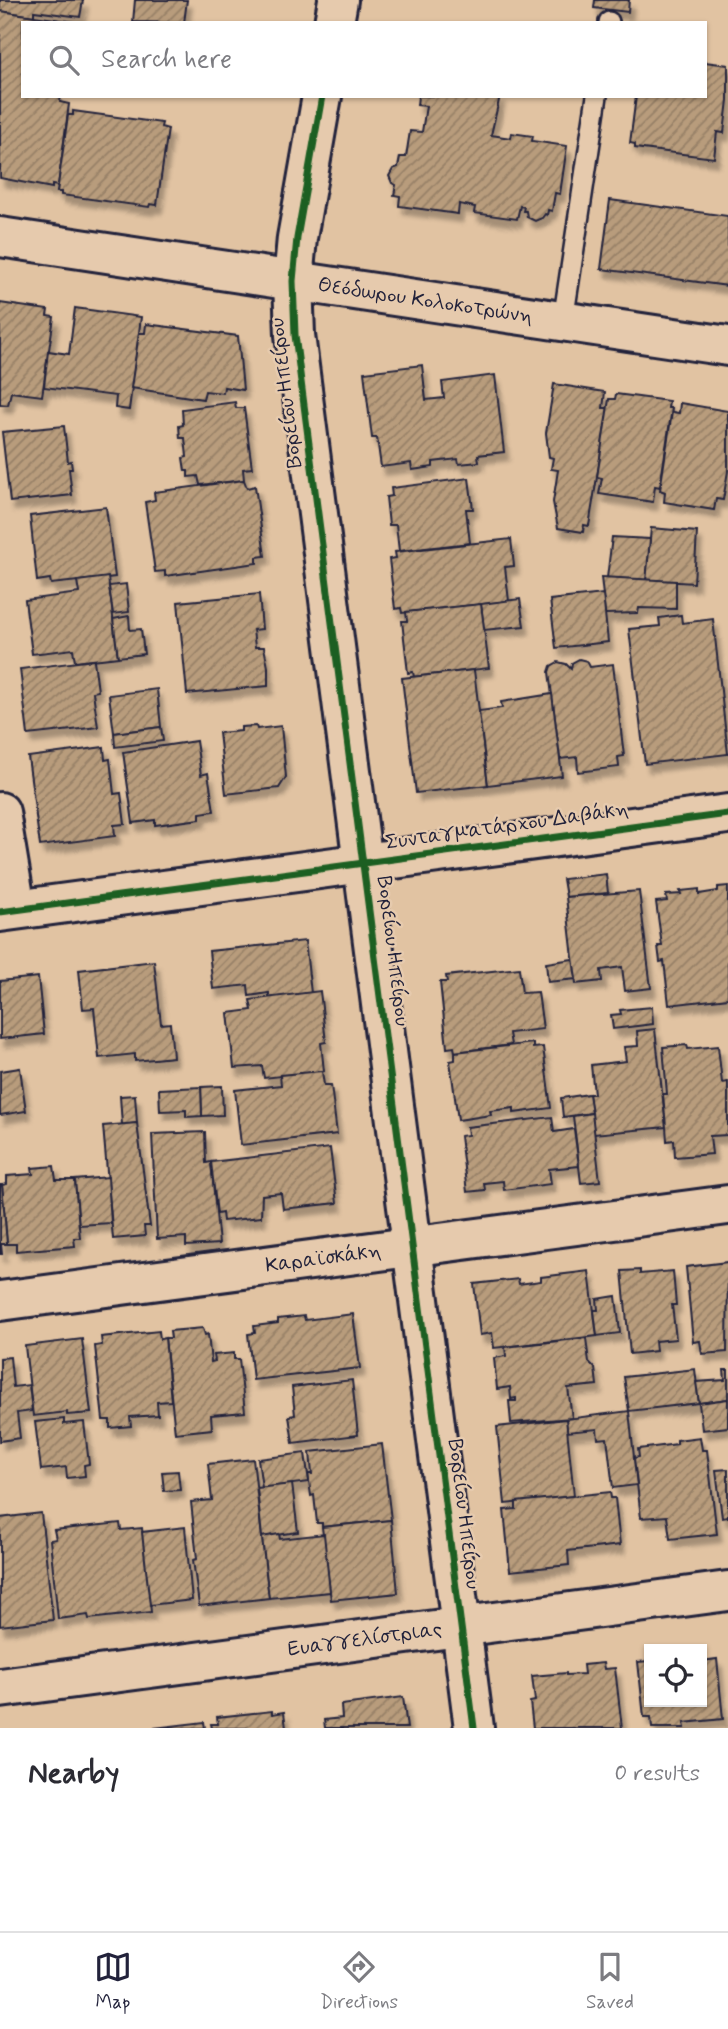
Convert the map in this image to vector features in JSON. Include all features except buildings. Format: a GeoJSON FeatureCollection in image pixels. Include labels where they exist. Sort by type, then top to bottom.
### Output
{"type":"FeatureCollection","features":[{"type":"Feature","properties":{"kind":"street"},"geometry":{"type":"LineString","coordinates":[[334,21],[338,0]]}},
{"type":"Feature","properties":{"kind":"street","name":"Βορείου Ηπείρου"},"geometry":{"type":"LineString","coordinates":[[322,98],[297,238],[293,281],[295,335],[474,1728]]}},
{"type":"Feature","properties":{"kind":"street","name":"Θεόδωρου Κολοκοτρώνη"},"geometry":{"type":"LineString","coordinates":[[0,237],[728,346]]}},
{"type":"Feature","properties":{"kind":"street"},"geometry":{"type":"LineString","coordinates":[[0,812],[8,911]]}},
{"type":"Feature","properties":{"kind":"street","name":"Συνταγματάρχου Δαβάκη"},"geometry":{"type":"LineString","coordinates":[[8,911],[728,814]]}},
{"type":"Feature","properties":{"kind":"street","name":"Καραϊσκάκη"},"geometry":{"type":"LineString","coordinates":[[0,1301],[728,1205]]}},
{"type":"Feature","properties":{"kind":"street","name":"Ευαγγελίστριας"},"geometry":{"type":"LineString","coordinates":[[0,1688],[728,1591]]}},
{"type":"Feature","properties":{"kind":"lane"},"geometry":{"type":"LineString","coordinates":[[563,321],[597,98]]}},
{"type":"Feature","properties":{"kind":"cycle path"},"geometry":{"type":"LineString","coordinates":[[322,98],[297,238],[293,281],[295,335],[474,1728]]}},
{"type":"Feature","properties":{"kind":"cycle path"},"geometry":{"type":"LineString","coordinates":[[0,912],[728,814]]}}]}
